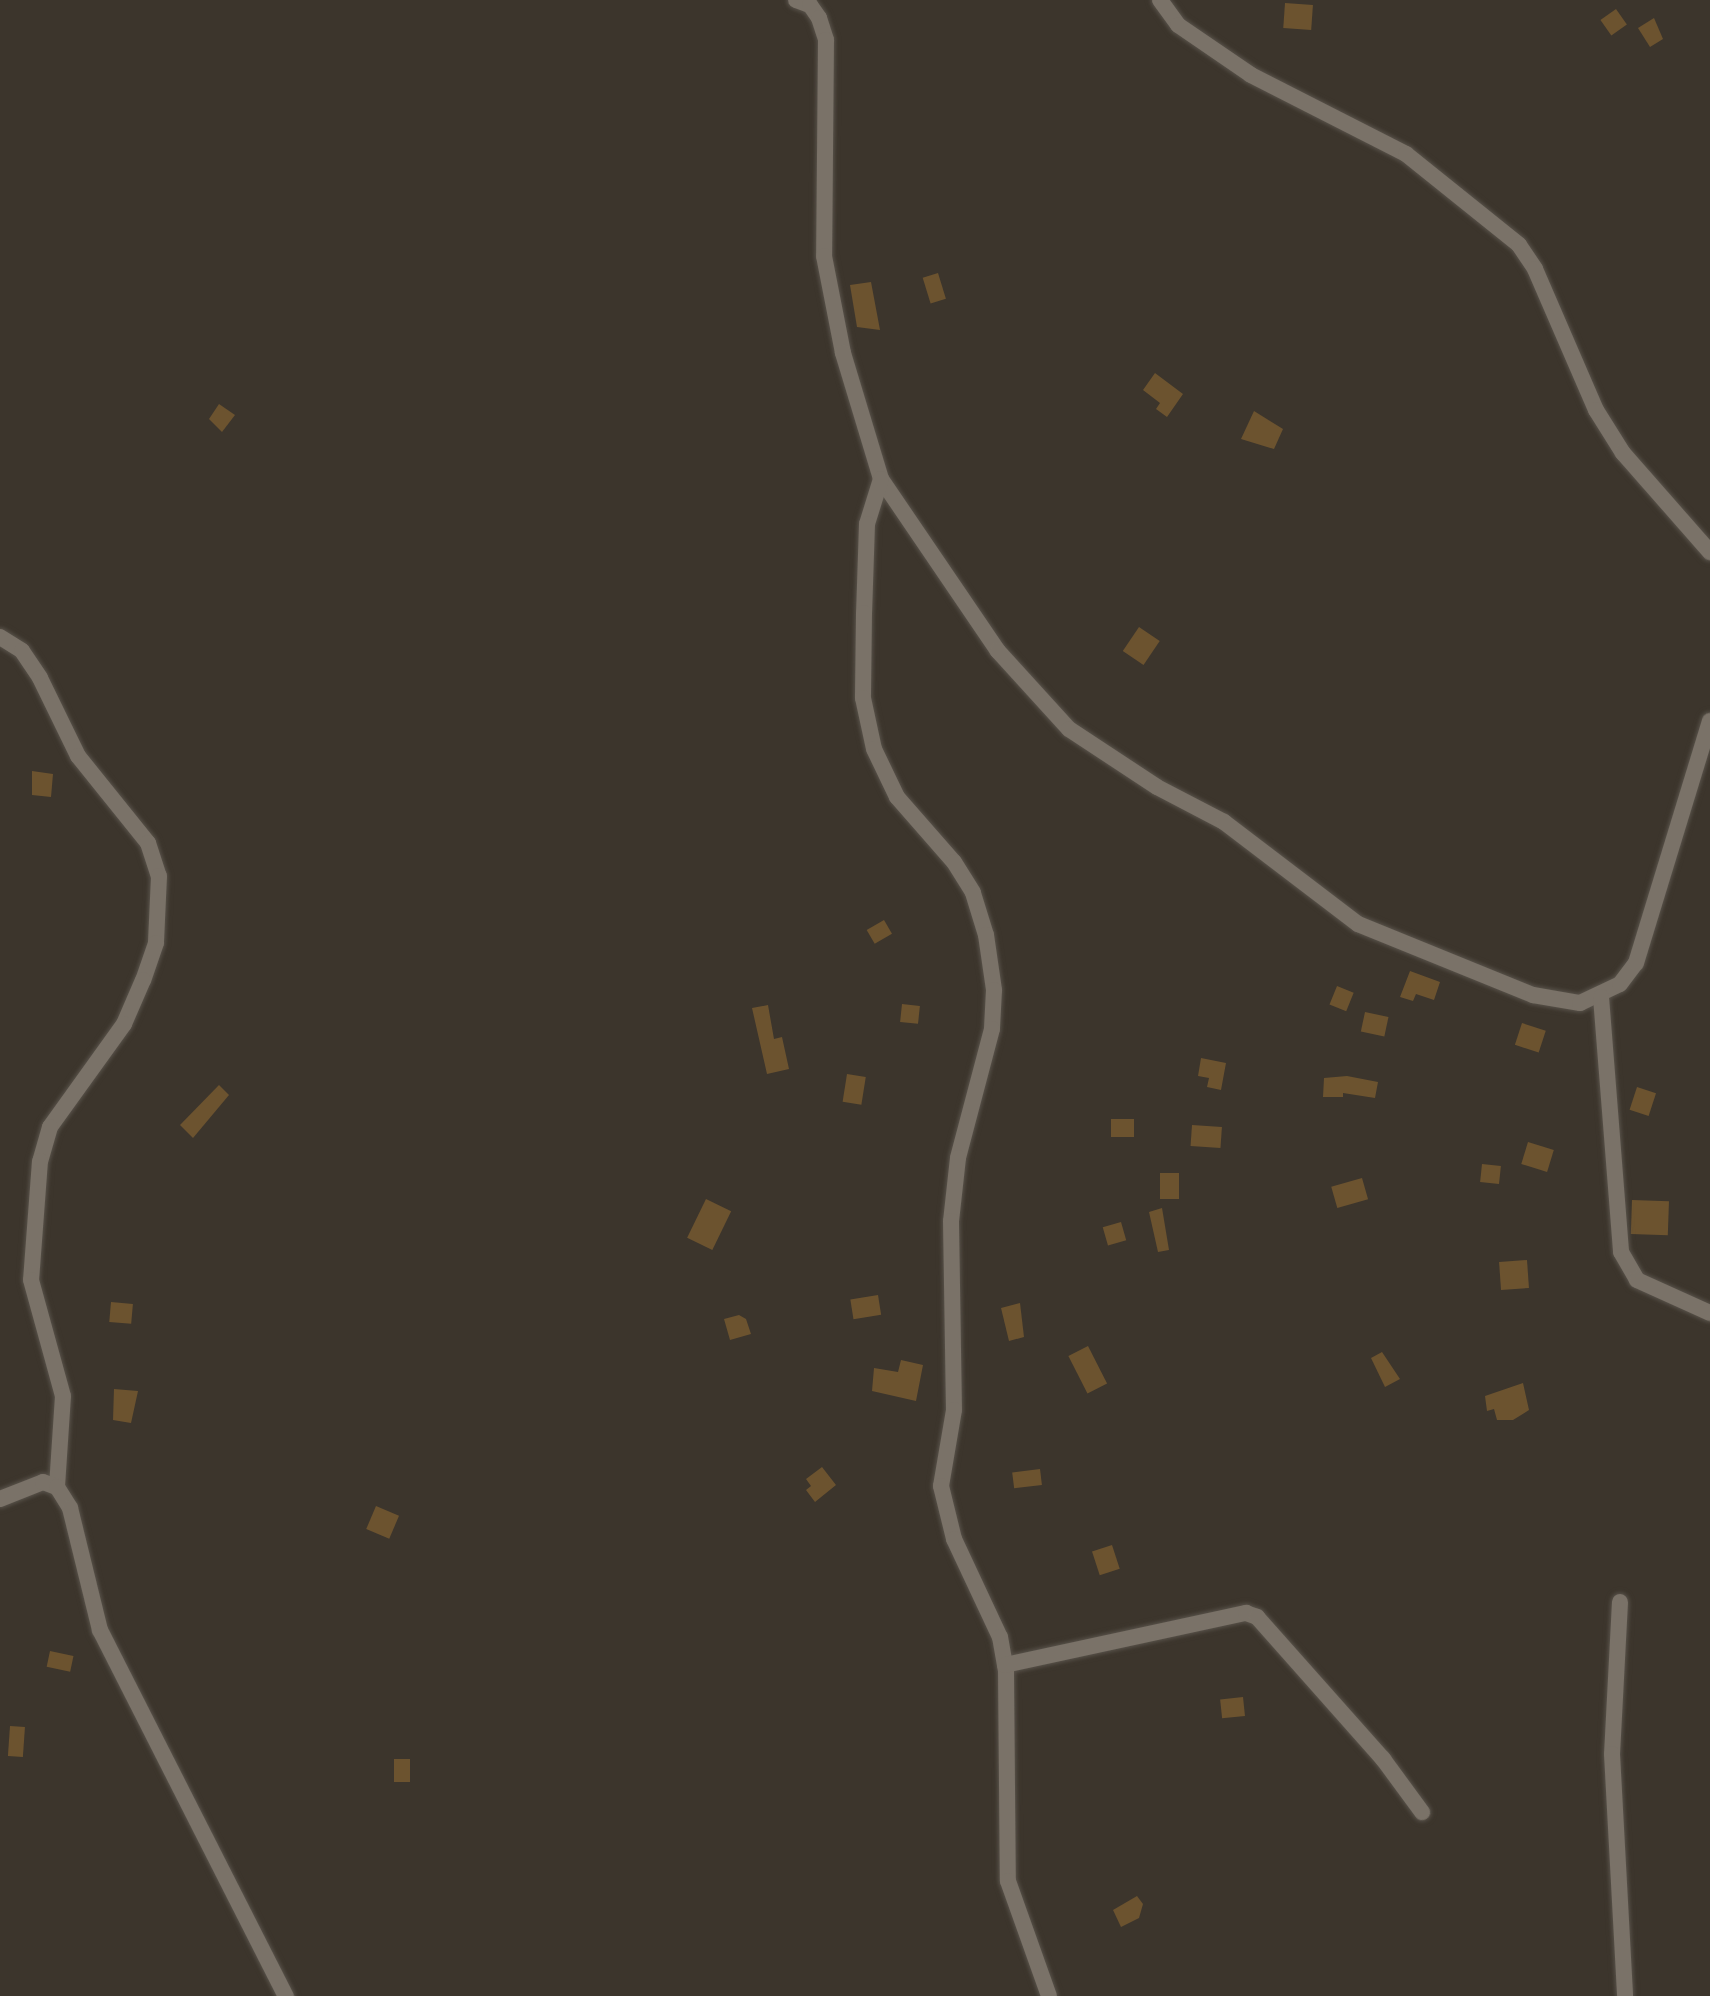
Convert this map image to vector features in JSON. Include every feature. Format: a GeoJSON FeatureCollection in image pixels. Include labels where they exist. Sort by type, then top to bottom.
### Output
{"type":"FeatureCollection","features":[{"type":"Feature","properties":{"kind":"street"},"geometry":{"type":"LineString","coordinates":[[796,0],[810,5],[819,18],[826,40],[824,256],[843,353],[881,479],[998,651],[1069,729],[1106,757],[1224,822],[1358,924],[1388,939],[1533,995],[1580,1003],[1601,997],[1620,984],[1636,963],[1710,721]]}},
{"type":"Feature","properties":{"kind":"street"},"geometry":{"type":"LineString","coordinates":[[1160,0],[1178,25],[1251,75],[1406,154],[1519,245],[1616,442],[1710,552]]}},
{"type":"Feature","properties":{"kind":"street"},"geometry":{"type":"LineString","coordinates":[[881,479],[867,524],[864,613],[863,698],[874,749],[897,797],[954,862],[973,893],[986,935],[994,990],[992,1029],[956,1174],[951,1221],[954,1410],[941,1486],[954,1539],[991,1609],[1005,1665],[1008,1881],[1016,1915],[1049,1996]]}},
{"type":"Feature","properties":{"kind":"street"},"geometry":{"type":"LineString","coordinates":[[0,637],[22,651],[34,669],[78,756],[148,843],[159,876],[156,943],[143,980],[124,1024],[50,1127],[40,1161],[31,1280],[63,1396],[57,1487],[70,1508],[100,1630],[286,1996]]}},
{"type":"Feature","properties":{"kind":"street"},"geometry":{"type":"LineString","coordinates":[[1601,997],[1621,1252],[1637,1280],[1710,1313]]}},
{"type":"Feature","properties":{"kind":"street"},"geometry":{"type":"LineString","coordinates":[[0,1499],[43,1482],[57,1487]]}},
{"type":"Feature","properties":{"kind":"street"},"geometry":{"type":"LineString","coordinates":[[1620,1602],[1612,1754],[1625,1996]]}},
{"type":"Feature","properties":{"kind":"street"},"geometry":{"type":"LineString","coordinates":[[1005,1665],[1246,1613],[1257,1617],[1383,1759],[1422,1812]]}},
{"type":"Feature","properties":{"kind":"building"},"geometry":{"type":"Polygon","coordinates":[[[1285,3],[1313,5],[1311,30],[1283,28],[1285,3]]]}},
{"type":"Feature","properties":{"kind":"building"},"geometry":{"type":"Polygon","coordinates":[[[1616,9],[1627,25],[1611,35],[1600,20],[1616,9]]]}},
{"type":"Feature","properties":{"kind":"building"},"geometry":{"type":"Polygon","coordinates":[[[1654,18],[1663,39],[1650,47],[1638,28],[1654,18]]]}},
{"type":"Feature","properties":{"kind":"building"},"geometry":{"type":"Polygon","coordinates":[[[938,273],[946,299],[931,303],[923,278],[938,273]]]}},
{"type":"Feature","properties":{"kind":"building"},"geometry":{"type":"Polygon","coordinates":[[[871,282],[880,330],[857,327],[850,285],[871,282]]]}},
{"type":"Feature","properties":{"kind":"building"},"geometry":{"type":"Polygon","coordinates":[[[1155,373],[1183,394],[1167,417],[1156,409],[1160,403],[1143,390],[1155,373]]]}},
{"type":"Feature","properties":{"kind":"building"},"geometry":{"type":"Polygon","coordinates":[[[219,404],[235,415],[222,432],[209,419],[219,404]]]}},
{"type":"Feature","properties":{"kind":"building"},"geometry":{"type":"Polygon","coordinates":[[[1254,411],[1283,429],[1274,449],[1241,439],[1254,411]]]}},
{"type":"Feature","properties":{"kind":"building"},"geometry":{"type":"Polygon","coordinates":[[[1139,627],[1160,641],[1144,665],[1123,651],[1139,627]]]}},
{"type":"Feature","properties":{"kind":"building"},"geometry":{"type":"Polygon","coordinates":[[[32,771],[53,774],[51,797],[32,795],[32,771]]]}},
{"type":"Feature","properties":{"kind":"building"},"geometry":{"type":"Polygon","coordinates":[[[884,920],[892,934],[875,944],[867,930],[884,920]]]}},
{"type":"Feature","properties":{"kind":"building"},"geometry":{"type":"Polygon","coordinates":[[[1410,971],[1440,982],[1434,1000],[1416,994],[1413,1001],[1400,997],[1410,971]]]}},
{"type":"Feature","properties":{"kind":"building"},"geometry":{"type":"Polygon","coordinates":[[[1337,986],[1354,993],[1346,1011],[1330,1005],[1337,986]]]}},
{"type":"Feature","properties":{"kind":"building"},"geometry":{"type":"Polygon","coordinates":[[[902,1004],[920,1006],[918,1024],[900,1022],[902,1004]]]}},
{"type":"Feature","properties":{"kind":"building"},"geometry":{"type":"Polygon","coordinates":[[[768,1005],[774,1039],[782,1037],[789,1069],[767,1074],[752,1008],[768,1005]]]}},
{"type":"Feature","properties":{"kind":"building"},"geometry":{"type":"Polygon","coordinates":[[[1365,1012],[1388,1017],[1384,1037],[1361,1032],[1365,1012]]]}},
{"type":"Feature","properties":{"kind":"building"},"geometry":{"type":"Polygon","coordinates":[[[1522,1023],[1546,1031],[1539,1053],[1515,1045],[1522,1023]]]}},
{"type":"Feature","properties":{"kind":"building"},"geometry":{"type":"Polygon","coordinates":[[[1201,1058],[1226,1063],[1221,1090],[1207,1087],[1209,1078],[1198,1076],[1201,1058]]]}},
{"type":"Feature","properties":{"kind":"building"},"geometry":{"type":"Polygon","coordinates":[[[847,1074],[866,1077],[861,1105],[843,1102],[847,1074]]]}},
{"type":"Feature","properties":{"kind":"building"},"geometry":{"type":"Polygon","coordinates":[[[1347,1076],[1378,1082],[1375,1098],[1343,1093],[1343,1097],[1323,1097],[1324,1078],[1347,1076]]]}},
{"type":"Feature","properties":{"kind":"building"},"geometry":{"type":"Polygon","coordinates":[[[219,1085],[229,1095],[193,1138],[180,1125],[219,1085]]]}},
{"type":"Feature","properties":{"kind":"building"},"geometry":{"type":"Polygon","coordinates":[[[1637,1087],[1656,1093],[1649,1116],[1630,1110],[1637,1087]]]}},
{"type":"Feature","properties":{"kind":"building"},"geometry":{"type":"Polygon","coordinates":[[[1111,1119],[1134,1119],[1134,1137],[1111,1137],[1111,1119]]]}},
{"type":"Feature","properties":{"kind":"building"},"geometry":{"type":"Polygon","coordinates":[[[1192,1125],[1222,1127],[1220,1148],[1191,1146],[1192,1125]]]}},
{"type":"Feature","properties":{"kind":"building"},"geometry":{"type":"Polygon","coordinates":[[[1528,1142],[1554,1150],[1547,1172],[1521,1164],[1528,1142]]]}},
{"type":"Feature","properties":{"kind":"building"},"geometry":{"type":"Polygon","coordinates":[[[1482,1164],[1501,1166],[1499,1184],[1480,1182],[1482,1164]]]}},
{"type":"Feature","properties":{"kind":"building"},"geometry":{"type":"Polygon","coordinates":[[[1160,1173],[1179,1173],[1179,1199],[1160,1199],[1160,1173]]]}},
{"type":"Feature","properties":{"kind":"building"},"geometry":{"type":"Polygon","coordinates":[[[1362,1178],[1368,1199],[1337,1208],[1331,1187],[1362,1178]]]}},
{"type":"Feature","properties":{"kind":"building"},"geometry":{"type":"Polygon","coordinates":[[[706,1199],[731,1211],[712,1250],[687,1238],[706,1199]]]}},
{"type":"Feature","properties":{"kind":"building"},"geometry":{"type":"Polygon","coordinates":[[[1632,1200],[1669,1201],[1668,1235],[1631,1234],[1632,1200]]]}},
{"type":"Feature","properties":{"kind":"building"},"geometry":{"type":"Polygon","coordinates":[[[1162,1208],[1169,1250],[1158,1252],[1149,1212],[1162,1208]]]}},
{"type":"Feature","properties":{"kind":"building"},"geometry":{"type":"Polygon","coordinates":[[[1121,1222],[1126,1240],[1108,1246],[1103,1227],[1121,1222]]]}},
{"type":"Feature","properties":{"kind":"building"},"geometry":{"type":"Polygon","coordinates":[[[1527,1260],[1529,1288],[1501,1290],[1499,1262],[1527,1260]]]}},
{"type":"Feature","properties":{"kind":"building"},"geometry":{"type":"Polygon","coordinates":[[[878,1295],[881,1315],[853,1319],[850,1299],[878,1295]]]}},
{"type":"Feature","properties":{"kind":"building"},"geometry":{"type":"Polygon","coordinates":[[[111,1302],[133,1304],[131,1324],[109,1322],[111,1302]]]}},
{"type":"Feature","properties":{"kind":"building"},"geometry":{"type":"Polygon","coordinates":[[[1020,1303],[1024,1337],[1009,1341],[1001,1308],[1020,1303]]]}},
{"type":"Feature","properties":{"kind":"building"},"geometry":{"type":"Polygon","coordinates":[[[739,1315],[746,1319],[751,1334],[730,1340],[724,1319],[739,1315]]]}},
{"type":"Feature","properties":{"kind":"building"},"geometry":{"type":"Polygon","coordinates":[[[1088,1346],[1107,1383],[1087,1393],[1068,1356],[1088,1346]]]}},
{"type":"Feature","properties":{"kind":"building"},"geometry":{"type":"Polygon","coordinates":[[[1382,1352],[1400,1379],[1385,1387],[1371,1358],[1382,1352]]]}},
{"type":"Feature","properties":{"kind":"building"},"geometry":{"type":"Polygon","coordinates":[[[901,1360],[923,1365],[916,1401],[872,1391],[874,1368],[898,1372],[901,1360]]]}},
{"type":"Feature","properties":{"kind":"building"},"geometry":{"type":"Polygon","coordinates":[[[1523,1383],[1529,1410],[1513,1420],[1497,1420],[1494,1409],[1487,1411],[1485,1396],[1523,1383]]]}},
{"type":"Feature","properties":{"kind":"building"},"geometry":{"type":"Polygon","coordinates":[[[114,1389],[138,1391],[131,1423],[113,1420],[114,1389]]]}},
{"type":"Feature","properties":{"kind":"building"},"geometry":{"type":"Polygon","coordinates":[[[822,1467],[836,1485],[815,1502],[806,1490],[811,1486],[806,1479],[822,1467]]]}},
{"type":"Feature","properties":{"kind":"building"},"geometry":{"type":"Polygon","coordinates":[[[1040,1469],[1042,1485],[1014,1488],[1012,1472],[1040,1469]]]}},
{"type":"Feature","properties":{"kind":"building"},"geometry":{"type":"Polygon","coordinates":[[[376,1506],[399,1516],[389,1539],[366,1529],[376,1506]]]}},
{"type":"Feature","properties":{"kind":"building"},"geometry":{"type":"Polygon","coordinates":[[[1112,1545],[1120,1569],[1100,1575],[1092,1551],[1112,1545]]]}},
{"type":"Feature","properties":{"kind":"building"},"geometry":{"type":"Polygon","coordinates":[[[50,1651],[73,1656],[70,1672],[47,1667],[50,1651]]]}},
{"type":"Feature","properties":{"kind":"building"},"geometry":{"type":"Polygon","coordinates":[[[1243,1697],[1245,1716],[1222,1718],[1220,1699],[1243,1697]]]}},
{"type":"Feature","properties":{"kind":"building"},"geometry":{"type":"Polygon","coordinates":[[[10,1726],[25,1727],[23,1757],[8,1756],[10,1726]]]}},
{"type":"Feature","properties":{"kind":"building"},"geometry":{"type":"Polygon","coordinates":[[[394,1759],[410,1759],[410,1782],[394,1782],[394,1759]]]}},
{"type":"Feature","properties":{"kind":"building"},"geometry":{"type":"Polygon","coordinates":[[[1137,1896],[1143,1904],[1139,1918],[1121,1927],[1113,1910],[1137,1896]]]}}]}
